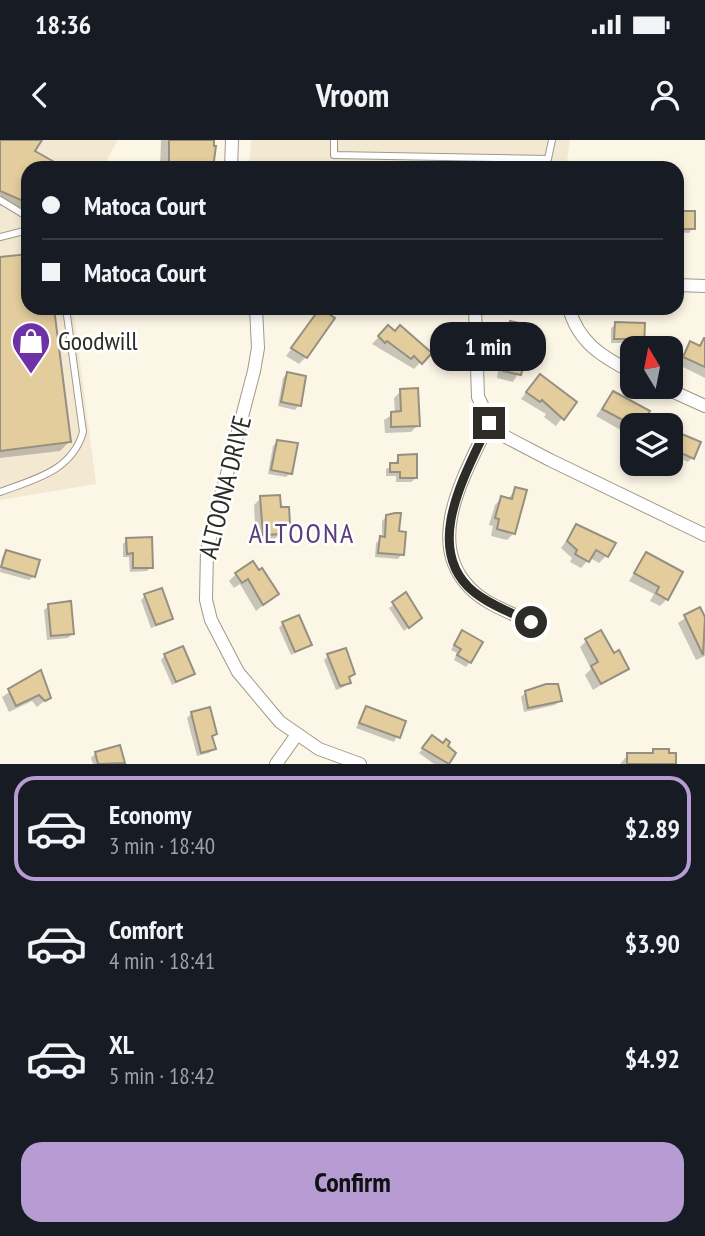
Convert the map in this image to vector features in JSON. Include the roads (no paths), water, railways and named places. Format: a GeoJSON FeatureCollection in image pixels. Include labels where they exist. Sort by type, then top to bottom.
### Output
{"type":"FeatureCollection","features":[{"type":"Feature","properties":{"kind":"street"},"geometry":{"type":"LineString","coordinates":[[232,140],[232,161]]}},
{"type":"Feature","properties":{"kind":"street"},"geometry":{"type":"LineString","coordinates":[[684,285],[705,286]]}},
{"type":"Feature","properties":{"kind":"street","name":"ALTOONA DRIVE"},"geometry":{"type":"LineString","coordinates":[[256,315],[258,348],[254,371],[207,550],[206,600],[217,635],[238,672],[257,698],[296,736],[319,749],[360,764]]}},
{"type":"Feature","properties":{"kind":"street"},"geometry":{"type":"LineString","coordinates":[[475,315],[476,386],[482,411],[489,423],[504,436],[705,535]]}},
{"type":"Feature","properties":{"kind":"street"},"geometry":{"type":"LineString","coordinates":[[572,315],[576,327],[594,351],[620,365]]}},
{"type":"Feature","properties":{"kind":"street"},"geometry":{"type":"LineString","coordinates":[[683,396],[705,406]]}},
{"type":"Feature","properties":{"kind":"street"},"geometry":{"type":"LineString","coordinates":[[489,423],[454,504],[450,521],[451,553],[461,578],[471,590],[531,622]]}},
{"type":"Feature","properties":{"kind":"street"},"geometry":{"type":"LineString","coordinates":[[276,764],[296,736]]}},
{"type":"Feature","properties":{"kind":"lane"},"geometry":{"type":"LineString","coordinates":[[334,140],[334,155],[548,159],[552,140]]}},
{"type":"Feature","properties":{"kind":"lane"},"geometry":{"type":"LineString","coordinates":[[0,200],[21,213]]}},
{"type":"Feature","properties":{"kind":"lane"},"geometry":{"type":"LineString","coordinates":[[0,237],[21,232]]}},
{"type":"Feature","properties":{"kind":"lane"},"geometry":{"type":"LineString","coordinates":[[0,492],[47,475],[64,464],[78,450],[83,432],[67,315]]}},
{"type":"Feature","properties":{"kind":"place","name":"Goodwill"},"geometry":{"type":"Point","coordinates":[31,375]}},
{"type":"Feature","properties":{"kind":"district","name":"ALTOONA"},"geometry":{"type":"Point","coordinates":[302,533]}}]}
